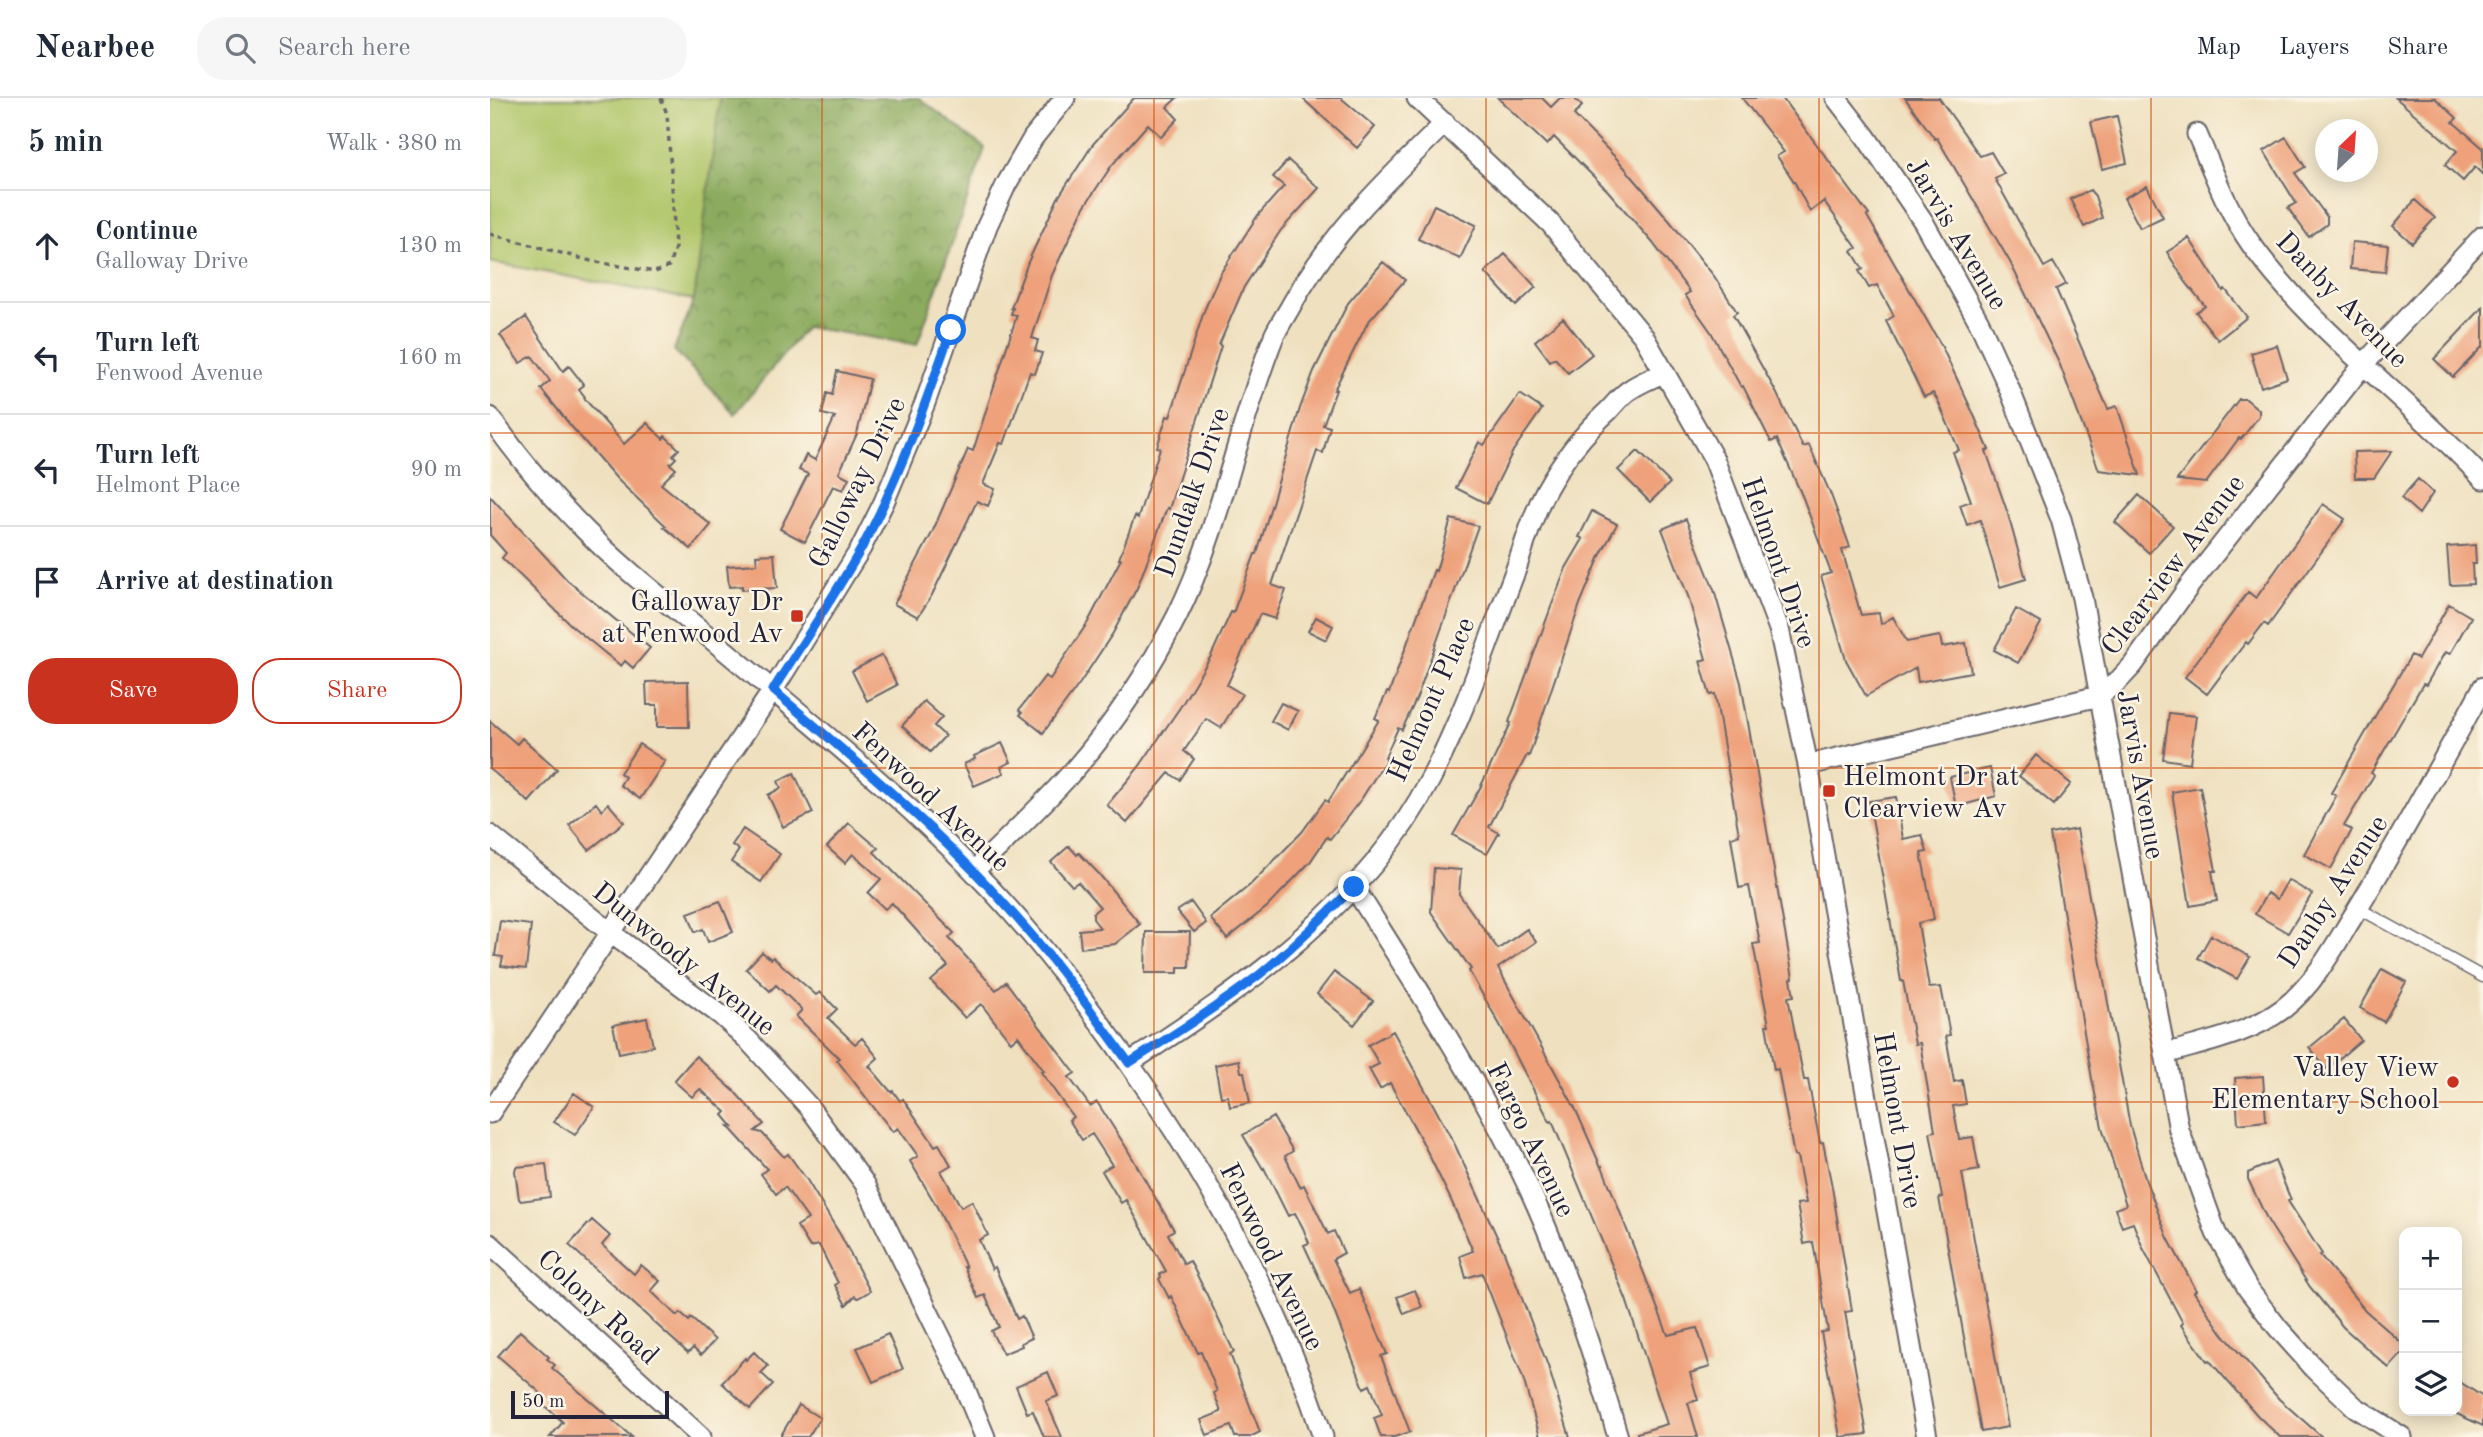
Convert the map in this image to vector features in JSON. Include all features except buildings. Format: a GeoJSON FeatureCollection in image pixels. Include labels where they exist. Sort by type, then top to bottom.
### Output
{"type":"FeatureCollection","features":[{"type":"Feature","properties":{"kind":"street","name":"Galloway Drive"},"geometry":{"type":"LineString","coordinates":[[490,1113],[773,690],[867,536],[925,403],[987,226],[1006,185],[1033,138],[1065,98]]}},
{"type":"Feature","properties":{"kind":"street","name":"Helmont Drive"},"geometry":{"type":"LineString","coordinates":[[1417,98],[1550,223],[1644,337],[1714,459],[1779,629],[1808,765],[1927,1437]]}},
{"type":"Feature","properties":{"kind":"street","name":"Jarvis Avenue"},"geometry":{"type":"LineString","coordinates":[[1836,98],[1866,137],[1942,252],[1979,322],[2009,388],[2061,519],[2082,598],[2179,1130],[2216,1233],[2242,1279],[2278,1328],[2334,1390],[2402,1437]]}},
{"type":"Feature","properties":{"kind":"street","name":"Dundalk Drive"},"geometry":{"type":"LineString","coordinates":[[974,871],[1074,770],[1109,727],[1140,681],[1178,612],[1197,569],[1275,334],[1300,289],[1344,226],[1374,192],[1445,123]]}},
{"type":"Feature","properties":{"kind":"street","name":"Danby Avenue"},"geometry":{"type":"LineString","coordinates":[[2196,134],[2225,201],[2250,242],[2280,280],[2363,365],[2483,479]]}},
{"type":"Feature","properties":{"kind":"street","name":"Clearview Avenue"},"geometry":{"type":"LineString","coordinates":[[1808,765],[2099,696],[2133,665],[2206,564],[2363,365],[2483,236]]}},
{"type":"Feature","properties":{"kind":"street","name":"Helmont Place"},"geometry":{"type":"LineString","coordinates":[[1129,1063],[1208,1012],[1260,974],[1354,887],[1392,839],[1430,781],[1462,711],[1546,491],[1575,447],[1597,421],[1629,390],[1664,372]]}},
{"type":"Feature","properties":{"kind":"street","name":"Fenwood Avenue"},"geometry":{"type":"LineString","coordinates":[[490,417],[521,458],[585,530],[658,596],[867,771],[974,871],[1022,923],[1072,984],[1182,1142],[1237,1234],[1286,1335],[1323,1437]]}},
{"type":"Feature","properties":{"kind":"street","name":"Danby Avenue"},"geometry":{"type":"LineString","coordinates":[[2165,1054],[2258,1025],[2285,1007],[2318,971],[2399,841],[2483,687]]}},
{"type":"Feature","properties":{"kind":"street","name":"Dunwoody Avenue"},"geometry":{"type":"LineString","coordinates":[[490,835],[611,933],[722,1016],[748,1040],[809,1107],[865,1184],[887,1225],[960,1376],[985,1437]]}},
{"type":"Feature","properties":{"kind":"street","name":"Fargo Avenue"},"geometry":{"type":"LineString","coordinates":[[1354,887],[1448,1034],[1536,1205],[1588,1339],[1618,1437]]}},
{"type":"Feature","properties":{"kind":"street","name":"Colony Road"},"geometry":{"type":"LineString","coordinates":[[490,1244],[701,1437]]}},
{"type":"Feature","properties":{"kind":"lane"},"geometry":{"type":"LineString","coordinates":[[2358,908],[2483,977]]}},
{"type":"Feature","properties":{"kind":"path"},"geometry":{"type":"LineString","coordinates":[[490,234],[591,261],[655,272],[669,266],[675,248],[667,114],[661,98]]}},
{"type":"Feature","properties":{"kind":"green space"},"geometry":{"type":"Polygon","coordinates":[[[490,98],[720,98],[694,300],[490,262],[490,98]]]}},
{"type":"Feature","properties":{"kind":"green space"},"geometry":{"type":"Polygon","coordinates":[[[720,98],[919,98],[985,148],[917,345],[806,327],[735,414],[674,350],[694,300],[720,98]]]}},
{"type":"Feature","properties":{"kind":"place","name":"Galloway Dr at Fenwood Av"},"geometry":{"type":"Point","coordinates":[797,616]}},
{"type":"Feature","properties":{"kind":"place","name":"Helmont Dr at Clearview Av"},"geometry":{"type":"Point","coordinates":[1829,791]}},
{"type":"Feature","properties":{"kind":"place","name":"Valley View Elementary School"},"geometry":{"type":"Point","coordinates":[2453,1082]}},
{"type":"Feature","properties":{"kind":"route"},"geometry":{"type":"LineString","coordinates":[[951,330],[925,403],[884,502],[861,548],[773,690],[867,771],[974,871],[1022,923],[1072,984],[1129,1063],[1208,1012],[1260,974],[1354,887]]}}]}
